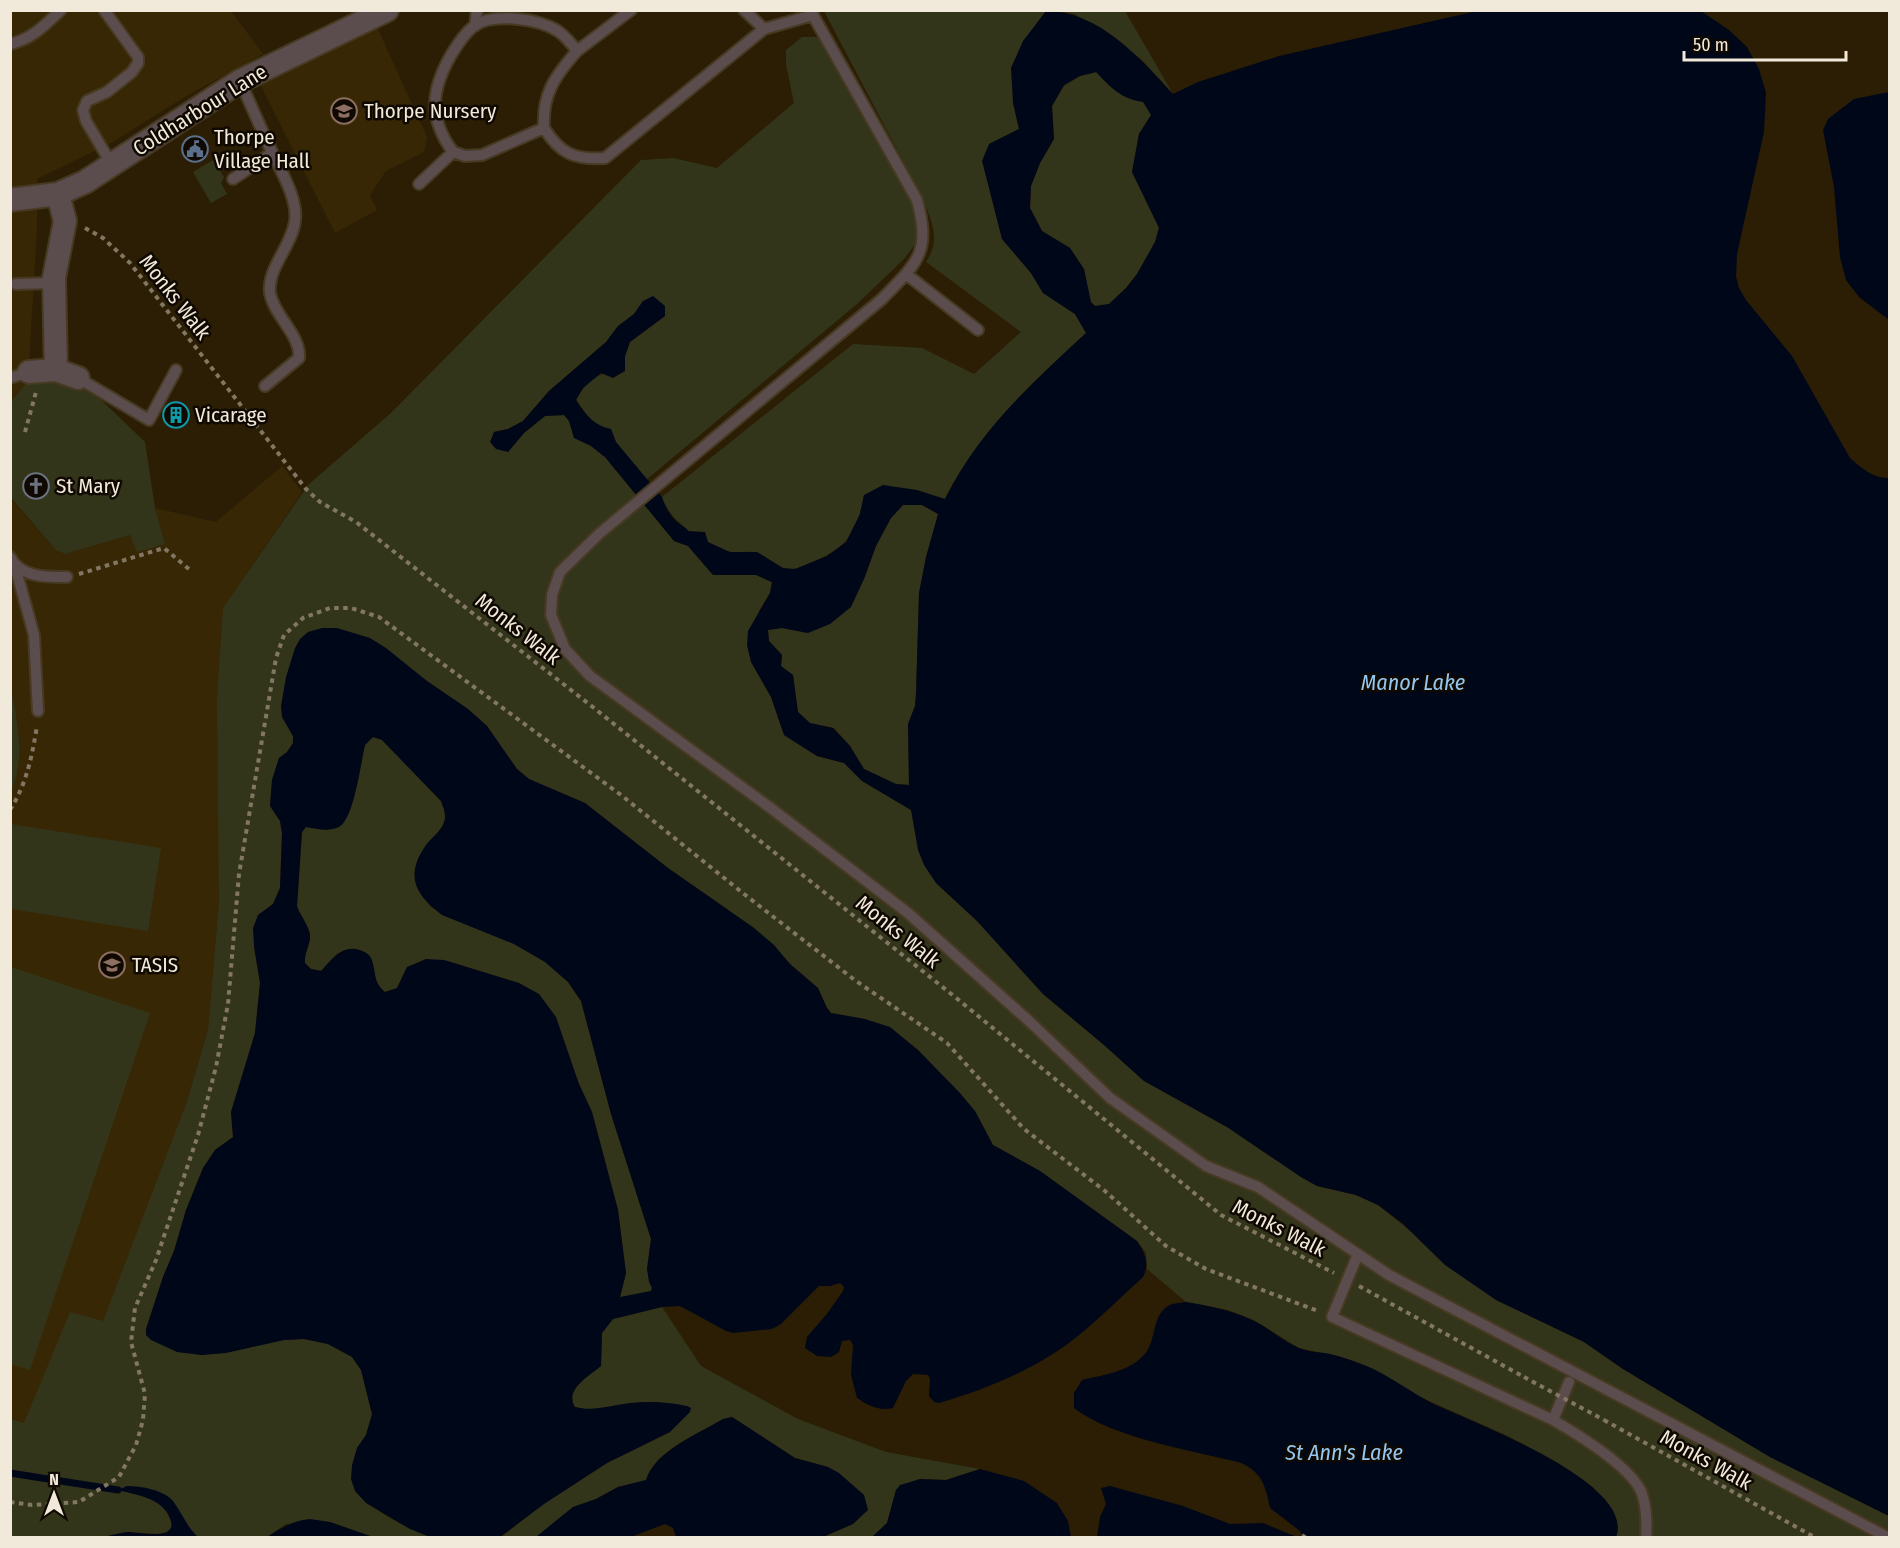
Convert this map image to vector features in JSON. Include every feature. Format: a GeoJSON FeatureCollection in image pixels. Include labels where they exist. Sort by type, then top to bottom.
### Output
{"type":"FeatureCollection","features":[{"type":"Feature","properties":{"kind":"street","name":"Coldharbour Lane"},"geometry":{"type":"LineString","coordinates":[[10,200],[58,194],[86,182],[240,81],[387,10]]}},
{"type":"Feature","properties":{"kind":"street"},"geometry":{"type":"LineString","coordinates":[[58,194],[65,221],[34,373],[78,378]]}},
{"type":"Feature","properties":{"kind":"lane"},"geometry":{"type":"LineString","coordinates":[[10,44],[24,41],[32,36],[61,10]]}},
{"type":"Feature","properties":{"kind":"lane"},"geometry":{"type":"LineString","coordinates":[[104,10],[138,57],[138,63],[132,72],[107,92],[87,101],[83,110],[86,122],[112,165]]}},
{"type":"Feature","properties":{"kind":"lane"},"geometry":{"type":"LineString","coordinates":[[474,26],[477,10]]}},
{"type":"Feature","properties":{"kind":"lane"},"geometry":{"type":"LineString","coordinates":[[631,10],[576,51],[560,70],[549,90],[543,111],[544,128],[552,141],[565,152],[584,159],[605,158],[764,30],[811,13],[917,200],[924,242],[917,259],[906,274],[882,299],[600,533],[560,572],[552,595],[551,615],[565,649],[590,676],[772,808],[908,913],[1029,1021],[1110,1098],[1206,1166],[1258,1187],[1389,1275],[1889,1538]]}},
{"type":"Feature","properties":{"kind":"lane"},"geometry":{"type":"LineString","coordinates":[[744,10],[764,30]]}},
{"type":"Feature","properties":{"kind":"lane"},"geometry":{"type":"LineString","coordinates":[[544,128],[482,155],[465,156],[453,152],[442,138],[435,112],[435,93],[441,72],[458,44],[474,26],[499,18],[528,20],[556,30],[569,40],[576,51]]}},
{"type":"Feature","properties":{"kind":"lane"},"geometry":{"type":"LineString","coordinates":[[240,81],[286,180],[296,219],[290,240],[272,276],[270,290],[273,305],[300,349],[299,358],[265,386]]}},
{"type":"Feature","properties":{"kind":"lane"},"geometry":{"type":"LineString","coordinates":[[420,184],[453,152]]}},
{"type":"Feature","properties":{"kind":"lane"},"geometry":{"type":"LineString","coordinates":[[233,178],[272,153]]}},
{"type":"Feature","properties":{"kind":"lane"},"geometry":{"type":"LineString","coordinates":[[906,274],[978,330]]}},
{"type":"Feature","properties":{"kind":"lane"},"geometry":{"type":"LineString","coordinates":[[16,285],[54,283]]}},
{"type":"Feature","properties":{"kind":"lane"},"geometry":{"type":"LineString","coordinates":[[78,378],[149,420],[176,370]]}},
{"type":"Feature","properties":{"kind":"lane"},"geometry":{"type":"LineString","coordinates":[[13,562],[37,576],[67,577]]}},
{"type":"Feature","properties":{"kind":"lane"},"geometry":{"type":"LineString","coordinates":[[13,562],[34,635],[39,711]]}},
{"type":"Feature","properties":{"kind":"lane"},"geometry":{"type":"LineString","coordinates":[[1358,1254],[1332,1317],[1553,1419],[1584,1438],[1629,1475],[1640,1490],[1647,1513],[1646,1538]]}},
{"type":"Feature","properties":{"kind":"lane"},"geometry":{"type":"LineString","coordinates":[[1553,1419],[1569,1382]]}},
{"type":"Feature","properties":{"kind":"path","name":"Monks Walk"},"geometry":{"type":"LineString","coordinates":[[65,221],[82,226],[102,238],[130,263],[306,489],[320,502],[356,522],[594,708],[946,990],[1221,1215],[1347,1280],[1815,1538]]}},
{"type":"Feature","properties":{"kind":"path"},"geometry":{"type":"LineString","coordinates":[[25,432],[34,373]]}},
{"type":"Feature","properties":{"kind":"path"},"geometry":{"type":"LineString","coordinates":[[67,577],[164,549],[190,570]]}},
{"type":"Feature","properties":{"kind":"path"},"geometry":{"type":"LineString","coordinates":[[10,1502],[32,1505],[79,1503],[119,1477],[136,1445],[143,1420],[145,1394],[132,1342],[135,1308],[156,1260],[198,1135],[216,1067],[228,1004],[239,874],[276,658],[284,635],[303,618],[330,609],[351,609],[379,617],[621,795],[856,981],[947,1043],[1024,1129],[1105,1191],[1166,1246],[1206,1269],[1332,1317]]}},
{"type":"Feature","properties":{"kind":"path"},"geometry":{"type":"LineString","coordinates":[[10,810],[21,794],[32,760],[39,711]]}},
{"type":"Feature","properties":{"kind":"shaded area"},"geometry":{"type":"Polygon","coordinates":[[[11,11],[231,11],[263,54],[183,98],[111,143],[37,179],[37,228],[28,381],[11,403],[11,11]]]}},
{"type":"Feature","properties":{"kind":"shaded area","name":"Thorpe Nursery"},"geometry":{"type":"Polygon","coordinates":[[[377,27],[427,137],[424,152],[386,171],[370,195],[377,210],[335,233],[260,84],[377,27]]]}},
{"type":"Feature","properties":{"kind":"shaded area","name":"TASIS"},"geometry":{"type":"Polygon","coordinates":[[[282,466],[302,492],[223,609],[219,901],[208,1030],[186,1104],[103,1322],[10,1473],[10,498],[56,550],[65,554],[130,535],[165,544],[155,508],[216,522],[282,466]]]}},
{"type":"Feature","properties":{"kind":"green space"},"geometry":{"type":"Polygon","coordinates":[[[824,11],[1046,11],[1037,24],[1013,103],[1019,129],[989,144],[995,208],[1002,239],[1031,273],[1043,293],[1075,314],[1086,333],[1026,390],[990,430],[958,475],[944,500],[917,490],[864,495],[853,530],[841,545],[823,557],[790,569],[779,567],[759,553],[732,552],[701,539],[672,515],[662,497],[853,344],[922,348],[974,374],[1021,332],[926,262],[931,254],[934,231],[924,201],[824,11]]]}},
{"type":"Feature","properties":{"kind":"green space"},"geometry":{"type":"Polygon","coordinates":[[[1059,11],[1125,11],[1173,94],[1141,59],[1075,14],[1059,11]]]}},
{"type":"Feature","properties":{"kind":"green space"},"geometry":{"type":"Polygon","coordinates":[[[802,37],[818,37],[912,202],[918,221],[916,243],[904,259],[857,304],[646,480],[616,442],[611,429],[590,418],[576,399],[586,385],[596,377],[625,371],[625,356],[630,342],[665,316],[643,301],[634,314],[618,326],[606,342],[549,391],[523,421],[508,429],[494,432],[508,452],[524,433],[545,416],[564,415],[569,421],[574,437],[605,457],[674,541],[688,546],[713,575],[756,575],[772,582],[770,593],[759,611],[751,662],[771,697],[784,735],[817,756],[844,763],[862,781],[911,810],[936,883],[977,921],[1043,994],[1144,1081],[1227,1127],[1317,1186],[1356,1195],[1378,1205],[1496,1300],[1584,1342],[1623,1369],[1770,1457],[1889,1516],[1889,1537],[1616,1537],[1618,1531],[1593,1487],[1558,1463],[1508,1436],[1336,1356],[1299,1348],[1254,1320],[1228,1310],[1186,1302],[1147,1269],[1146,1253],[1137,1241],[1040,1171],[993,1145],[975,1111],[918,1050],[865,1019],[831,1013],[818,988],[754,928],[668,868],[585,803],[529,779],[517,769],[487,726],[468,709],[427,681],[282,717],[293,736],[293,743],[279,758],[272,780],[270,806],[280,821],[282,833],[280,888],[273,904],[258,915],[254,947],[260,983],[255,1033],[231,1112],[233,1137],[215,1150],[203,1168],[186,1210],[146,1329],[177,1352],[202,1355],[284,1340],[304,1339],[328,1344],[352,1357],[361,1370],[372,1414],[366,1435],[357,1448],[355,1491],[371,1506],[390,1518],[430,1537],[373,1537],[330,1522],[286,1524],[267,1537],[198,1537],[166,1511],[172,1527],[167,1532],[158,1534],[126,1532],[104,1538],[11,1537],[10,1419],[24,1423],[70,1312],[103,1321],[186,1104],[208,1030],[219,901],[217,699],[223,608],[308,485],[391,413],[641,160],[673,158],[717,168],[794,103],[786,64],[786,50],[802,37]]]}},
{"type":"Feature","properties":{"kind":"green space"},"geometry":{"type":"Polygon","coordinates":[[[1097,72],[1117,92],[1144,102],[1151,115],[1139,134],[1132,172],[1159,227],[1155,242],[1137,274],[1126,288],[1109,304],[1095,306],[1090,302],[1084,269],[1070,248],[1042,231],[1030,208],[1031,186],[1040,163],[1054,139],[1052,106],[1064,86],[1080,76],[1097,72]]]}},
{"type":"Feature","properties":{"kind":"green space"},"geometry":{"type":"Polygon","coordinates":[[[213,160],[224,177],[221,183],[227,194],[211,203],[193,172],[213,160]]]}},
{"type":"Feature","properties":{"kind":"green space"},"geometry":{"type":"Polygon","coordinates":[[[60,380],[95,394],[145,442],[155,508],[165,544],[137,552],[130,535],[65,554],[56,550],[11,498],[10,403],[28,381],[60,380]]]}},
{"type":"Feature","properties":{"kind":"green space"},"geometry":{"type":"Polygon","coordinates":[[[903,505],[922,505],[939,514],[926,557],[919,593],[915,706],[908,724],[909,785],[896,784],[864,769],[850,746],[834,728],[810,723],[798,712],[793,675],[781,666],[782,655],[769,641],[768,630],[782,628],[808,633],[864,579],[876,546],[891,518],[903,505]]]}},
{"type":"Feature","properties":{"kind":"green space"},"geometry":{"type":"Polygon","coordinates":[[[10,682],[19,737],[16,778],[11,791],[10,682]]]}},
{"type":"Feature","properties":{"kind":"green space"},"geometry":{"type":"Polygon","coordinates":[[[373,737],[382,740],[441,801],[444,809],[443,826],[426,846],[422,896],[432,908],[514,944],[546,962],[568,982],[581,1001],[611,1114],[651,1239],[647,1269],[651,1291],[620,1298],[626,1273],[618,1210],[592,1112],[579,1084],[519,983],[444,960],[407,967],[397,988],[385,992],[377,985],[370,957],[338,953],[322,971],[311,969],[305,963],[310,934],[297,906],[302,832],[306,827],[327,830],[350,810],[365,745],[373,737]]]}},
{"type":"Feature","properties":{"kind":"green space"},"geometry":{"type":"Polygon","coordinates":[[[11,824],[161,848],[148,931],[11,909],[11,824]]]}},
{"type":"Feature","properties":{"kind":"green space"},"geometry":{"type":"Polygon","coordinates":[[[11,967],[150,1013],[30,1370],[10,1364],[11,967]]]}},
{"type":"Feature","properties":{"kind":"green space"},"geometry":{"type":"Polygon","coordinates":[[[662,1307],[701,1366],[798,1419],[886,1452],[980,1469],[946,1480],[920,1479],[896,1490],[887,1523],[872,1537],[823,1537],[853,1524],[867,1510],[864,1495],[828,1467],[795,1458],[732,1417],[723,1419],[667,1452],[658,1460],[646,1480],[618,1487],[596,1499],[573,1507],[536,1537],[500,1538],[543,1504],[607,1463],[670,1432],[660,1402],[630,1403],[589,1410],[575,1407],[572,1401],[579,1384],[601,1366],[602,1333],[613,1319],[662,1307]]]}},
{"type":"Feature","properties":{"kind":"water","name":"Manor Lake"},"geometry":{"type":"Polygon","coordinates":[[[1046,11],[1065,13],[1084,19],[1117,39],[1173,94],[1198,82],[1279,56],[1477,11],[1701,11],[1729,30],[1747,47],[1759,69],[1766,93],[1764,132],[1737,254],[1736,277],[1739,288],[1746,300],[1792,356],[1850,458],[1873,475],[1889,478],[1889,1516],[1770,1457],[1623,1369],[1584,1342],[1496,1300],[1445,1265],[1402,1223],[1378,1205],[1356,1195],[1317,1186],[1227,1127],[1144,1081],[1043,994],[977,921],[936,883],[924,865],[918,850],[911,810],[862,781],[844,763],[817,756],[784,735],[771,697],[751,662],[747,645],[748,631],[770,593],[772,582],[756,575],[713,575],[688,546],[674,541],[605,457],[591,446],[574,438],[569,421],[564,415],[545,416],[524,433],[508,452],[496,449],[490,442],[494,432],[508,429],[523,421],[549,391],[606,342],[618,326],[634,314],[643,301],[653,296],[665,306],[665,316],[630,342],[625,356],[625,371],[613,378],[601,373],[583,388],[576,400],[590,419],[611,429],[616,442],[662,497],[671,516],[688,531],[705,532],[708,542],[730,552],[757,552],[783,568],[795,569],[827,556],[846,542],[860,514],[864,495],[883,485],[917,490],[945,499],[974,451],[990,430],[1026,390],[1086,333],[1075,314],[1043,293],[1031,273],[1002,239],[982,161],[989,144],[1019,129],[1013,103],[1011,68],[1023,41],[1046,11]],[[1096,72],[1080,76],[1064,85],[1052,106],[1054,139],[1040,163],[1031,186],[1030,208],[1042,231],[1070,248],[1084,269],[1091,302],[1095,306],[1109,304],[1126,288],[1137,274],[1155,242],[1159,228],[1132,172],[1139,134],[1151,115],[1143,102],[1117,92],[1096,72]],[[903,505],[891,518],[876,546],[851,607],[830,624],[808,633],[782,628],[768,630],[769,641],[782,655],[781,666],[793,675],[798,712],[810,723],[833,728],[850,746],[864,769],[896,784],[909,785],[908,724],[915,706],[919,593],[938,514],[922,505],[903,505]]]}},
{"type":"Feature","properties":{"kind":"water"},"geometry":{"type":"Polygon","coordinates":[[[1890,92],[1889,320],[1859,297],[1846,280],[1840,257],[1834,187],[1823,130],[1828,119],[1854,99],[1890,92]]]}},
{"type":"Feature","properties":{"kind":"water"},"geometry":{"type":"Polygon","coordinates":[[[322,628],[337,628],[370,638],[386,648],[427,681],[468,709],[487,726],[517,769],[529,779],[585,803],[668,868],[754,928],[818,988],[831,1013],[865,1019],[890,1027],[918,1050],[960,1093],[975,1111],[993,1145],[1040,1171],[1137,1241],[1146,1258],[1143,1277],[1068,1344],[1034,1365],[996,1383],[939,1403],[934,1402],[929,1396],[930,1379],[928,1375],[913,1374],[906,1381],[893,1408],[888,1409],[874,1407],[857,1398],[851,1375],[853,1345],[850,1340],[842,1341],[839,1352],[831,1357],[817,1356],[805,1348],[807,1337],[843,1291],[844,1287],[840,1283],[819,1286],[781,1324],[772,1329],[733,1333],[680,1306],[662,1307],[613,1319],[602,1333],[601,1366],[575,1389],[572,1401],[575,1407],[596,1408],[659,1402],[687,1406],[691,1408],[690,1412],[670,1432],[607,1463],[544,1504],[500,1537],[430,1537],[410,1529],[366,1503],[355,1491],[351,1479],[352,1465],[357,1448],[366,1435],[372,1414],[361,1370],[352,1357],[328,1344],[304,1339],[284,1340],[226,1353],[202,1355],[177,1352],[151,1340],[146,1335],[146,1329],[186,1210],[203,1168],[215,1150],[233,1137],[231,1112],[255,1033],[260,983],[253,928],[258,915],[273,904],[280,888],[282,833],[280,821],[270,806],[272,780],[279,758],[293,743],[293,736],[282,717],[281,706],[286,677],[295,648],[308,632],[322,628]],[[373,737],[365,745],[353,802],[344,822],[335,829],[323,830],[306,827],[302,832],[297,906],[310,934],[305,963],[311,969],[321,971],[343,951],[360,950],[371,958],[376,980],[385,992],[397,988],[407,967],[426,959],[444,960],[519,983],[539,994],[556,1017],[579,1084],[592,1112],[618,1210],[626,1273],[620,1297],[651,1291],[647,1269],[651,1239],[611,1114],[581,1001],[568,982],[545,962],[514,944],[442,915],[419,892],[414,875],[416,866],[426,845],[442,827],[445,814],[441,801],[382,740],[373,737]]]}},
{"type":"Feature","properties":{"kind":"water","name":"St Ann's Lake"},"geometry":{"type":"Polygon","coordinates":[[[1186,1302],[1236,1314],[1258,1323],[1299,1348],[1335,1355],[1369,1367],[1428,1401],[1544,1455],[1576,1474],[1601,1495],[1615,1516],[1616,1537],[1297,1537],[1302,1535],[1300,1531],[1270,1508],[1262,1481],[1248,1467],[1241,1463],[1131,1436],[1091,1419],[1074,1408],[1074,1393],[1082,1380],[1114,1372],[1137,1361],[1147,1351],[1163,1310],[1172,1304],[1186,1302]]]}},
{"type":"Feature","properties":{"kind":"water"},"geometry":{"type":"Polygon","coordinates":[[[732,1417],[795,1458],[828,1467],[839,1473],[864,1495],[868,1510],[853,1524],[823,1537],[676,1537],[673,1528],[665,1524],[631,1537],[536,1537],[573,1507],[596,1499],[618,1487],[646,1480],[658,1460],[678,1444],[723,1419],[732,1417]]]}},
{"type":"Feature","properties":{"kind":"water"},"geometry":{"type":"Polygon","coordinates":[[[980,1469],[1024,1481],[1057,1503],[1068,1521],[1071,1537],[872,1537],[887,1523],[896,1490],[900,1485],[920,1479],[946,1480],[980,1469]]]}},
{"type":"Feature","properties":{"kind":"water"},"geometry":{"type":"Polygon","coordinates":[[[127,1486],[152,1489],[169,1497],[198,1537],[104,1537],[127,1532],[159,1534],[170,1529],[171,1523],[164,1508],[152,1500],[118,1490],[127,1486]]]}},
{"type":"Feature","properties":{"kind":"water"},"geometry":{"type":"Polygon","coordinates":[[[1110,1486],[1183,1506],[1230,1524],[1263,1523],[1297,1537],[1097,1537],[1100,1517],[1106,1504],[1101,1488],[1110,1486]]]}},
{"type":"Feature","properties":{"kind":"water"},"geometry":{"type":"Polygon","coordinates":[[[310,1519],[330,1522],[373,1537],[267,1537],[292,1523],[310,1519]]]}},
{"type":"Feature","properties":{"kind":"waterway"},"geometry":{"type":"LineString","coordinates":[[10,1473],[118,1490]]}},
{"type":"Feature","properties":{"kind":"place","name":"Thorpe Nursery"},"geometry":{"type":"Point","coordinates":[344,111]}},
{"type":"Feature","properties":{"kind":"place","name":"Thorpe Village Hall"},"geometry":{"type":"Point","coordinates":[195,149]}},
{"type":"Feature","properties":{"kind":"place","name":"Vicarage"},"geometry":{"type":"Point","coordinates":[176,415]}},
{"type":"Feature","properties":{"kind":"place","name":"St Mary"},"geometry":{"type":"Point","coordinates":[36,486]}},
{"type":"Feature","properties":{"kind":"place","name":"TASIS"},"geometry":{"type":"Point","coordinates":[112,965]}}]}
